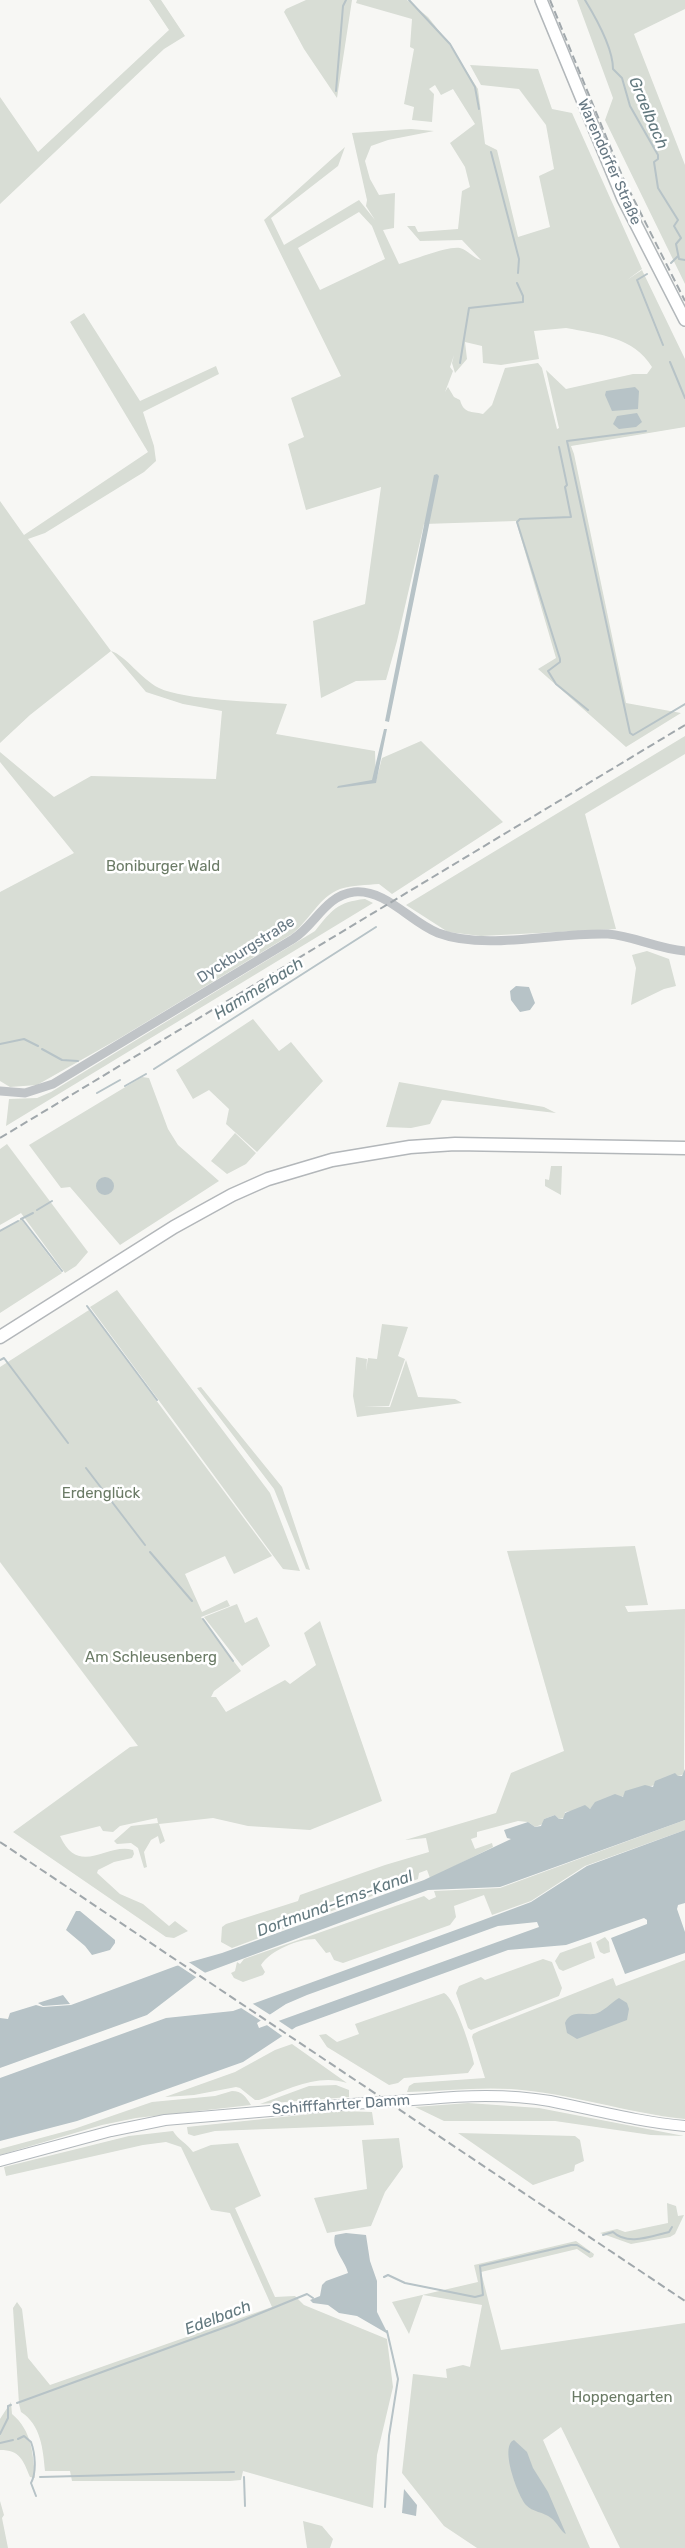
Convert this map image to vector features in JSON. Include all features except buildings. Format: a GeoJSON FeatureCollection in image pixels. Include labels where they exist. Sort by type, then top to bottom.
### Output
{"type":"FeatureCollection","features":[{"type":"Feature","properties":{"kind":"highway"},"geometry":{"type":"LineString","coordinates":[[662,1147],[685,1140]]}},
{"type":"Feature","properties":{"kind":"highway"},"geometry":{"type":"LineString","coordinates":[[0,1337],[174,1227],[232,1195],[268,1179],[332,1160],[410,1147],[455,1144],[685,1148]]}},
{"type":"Feature","properties":{"kind":"main road","name":"Warendorfer Straße"},"geometry":{"type":"LineString","coordinates":[[541,0],[624,199],[685,320]]}},
{"type":"Feature","properties":{"kind":"main road","name":"Schifffahrter Damm"},"geometry":{"type":"LineString","coordinates":[[0,2161],[122,2128],[165,2120],[352,2104],[483,2096],[519,2097],[550,2101],[635,2120],[685,2126]]}},
{"type":"Feature","properties":{"kind":"street","name":"Dyckburgstraße"},"geometry":{"type":"LineString","coordinates":[[0,1091],[25,1093],[53,1084],[293,939],[306,929],[330,902],[348,893],[361,892],[376,895],[423,926],[453,937],[478,940],[606,934],[634,939],[664,949],[685,951]]}},
{"type":"Feature","properties":{"kind":"green space"},"geometry":{"type":"Polygon","coordinates":[[[149,0],[161,0],[185,36],[164,49],[0,204],[0,97],[38,152],[169,30],[149,0]]]}},
{"type":"Feature","properties":{"kind":"green space"},"geometry":{"type":"Polygon","coordinates":[[[306,0],[352,0],[337,98],[304,49],[284,12],[286,9],[306,0]]]}},
{"type":"Feature","properties":{"kind":"green space"},"geometry":{"type":"Polygon","coordinates":[[[357,0],[407,0],[428,17],[447,41],[478,89],[485,144],[497,150],[518,237],[550,227],[539,176],[554,169],[546,125],[519,89],[481,85],[470,65],[538,69],[552,109],[572,113],[642,269],[627,280],[642,270],[685,359],[685,427],[571,446],[626,703],[681,713],[626,747],[538,669],[556,658],[516,521],[424,524],[386,680],[356,681],[321,698],[313,621],[365,604],[381,487],[306,510],[288,444],[304,437],[291,398],[341,376],[264,220],[345,147],[338,166],[271,218],[284,245],[359,200],[375,220],[366,206],[367,200],[352,133],[411,129],[434,131],[388,140],[371,146],[365,161],[370,179],[379,195],[395,193],[394,228],[383,230],[399,264],[454,248],[463,249],[481,260],[462,240],[420,241],[407,226],[415,226],[418,232],[458,229],[462,191],[470,187],[465,167],[450,143],[475,124],[453,89],[441,95],[435,85],[429,89],[434,94],[432,122],[412,120],[414,107],[404,104],[414,49],[410,47],[412,19],[356,3],[357,0]],[[359,212],[298,248],[320,290],[385,259],[372,226],[359,212]],[[566,328],[534,331],[539,359],[501,365],[483,363],[482,346],[465,342],[467,359],[455,373],[452,363],[454,355],[450,367],[453,371],[445,392],[448,387],[466,410],[483,414],[492,405],[505,368],[538,363],[542,368],[557,429],[559,428],[546,370],[566,389],[633,374],[647,374],[652,367],[635,349],[614,338],[566,328]]]}},
{"type":"Feature","properties":{"kind":"green space"},"geometry":{"type":"Polygon","coordinates":[[[577,0],[685,0],[685,9],[634,34],[685,165],[685,284],[605,120],[613,98],[577,0]]]}},
{"type":"Feature","properties":{"kind":"green space"},"geometry":{"type":"Polygon","coordinates":[[[84,313],[140,401],[216,366],[219,374],[143,412],[154,446],[156,461],[144,472],[45,533],[28,539],[111,651],[30,715],[0,743],[0,501],[24,535],[148,452],[70,322],[84,313]]]}},
{"type":"Feature","properties":{"kind":"green space","name":"Boniburger Wald"},"geometry":{"type":"Polygon","coordinates":[[[111,651],[122,657],[152,684],[170,692],[221,700],[287,704],[276,734],[375,751],[376,781],[382,758],[421,741],[503,822],[392,894],[379,884],[340,889],[320,903],[304,923],[292,934],[120,1038],[37,1085],[10,1087],[0,1081],[0,892],[74,853],[0,762],[0,752],[54,797],[91,776],[216,779],[222,711],[183,704],[146,692],[111,651]]]}},
{"type":"Feature","properties":{"kind":"green space"},"geometry":{"type":"Polygon","coordinates":[[[685,736],[685,754],[585,814],[616,929],[481,936],[448,932],[406,905],[685,736]]]}},
{"type":"Feature","properties":{"kind":"green space"},"geometry":{"type":"Polygon","coordinates":[[[365,899],[373,903],[6,1126],[9,1099],[37,1098],[51,1092],[315,931],[336,908],[348,902],[365,899]]]}},
{"type":"Feature","properties":{"kind":"green space"},"geometry":{"type":"Polygon","coordinates":[[[647,951],[669,959],[676,986],[664,989],[631,1005],[636,968],[632,955],[647,951]]]}},
{"type":"Feature","properties":{"kind":"green space"},"geometry":{"type":"Polygon","coordinates":[[[253,1019],[279,1051],[291,1042],[323,1081],[257,1152],[226,1124],[229,1109],[209,1090],[193,1099],[176,1070],[253,1019]]]}},
{"type":"Feature","properties":{"kind":"green space"},"geometry":{"type":"Polygon","coordinates":[[[142,1077],[149,1078],[168,1129],[178,1145],[219,1181],[120,1245],[70,1187],[61,1188],[29,1145],[142,1077]]]}},
{"type":"Feature","properties":{"kind":"green space"},"geometry":{"type":"Polygon","coordinates":[[[399,1082],[544,1107],[556,1113],[442,1100],[430,1124],[411,1128],[386,1127],[399,1082]]]}},
{"type":"Feature","properties":{"kind":"green space"},"geometry":{"type":"Polygon","coordinates":[[[235,1133],[256,1153],[246,1164],[227,1174],[211,1161],[235,1133]]]}},
{"type":"Feature","properties":{"kind":"green space"},"geometry":{"type":"Polygon","coordinates":[[[7,1144],[88,1252],[76,1266],[65,1273],[21,1213],[0,1225],[0,1149],[7,1144]]]}},
{"type":"Feature","properties":{"kind":"green space"},"geometry":{"type":"Polygon","coordinates":[[[551,1166],[562,1166],[561,1195],[545,1186],[545,1179],[549,1180],[551,1166]]]}},
{"type":"Feature","properties":{"kind":"green space"},"geometry":{"type":"Polygon","coordinates":[[[21,1219],[62,1273],[0,1313],[0,1231],[21,1219]]]}},
{"type":"Feature","properties":{"kind":"green space"},"geometry":{"type":"Polygon","coordinates":[[[117,1290],[270,1493],[300,1571],[283,1569],[90,1307],[117,1290]]]}},
{"type":"Feature","properties":{"kind":"green space"},"geometry":{"type":"Polygon","coordinates":[[[89,1310],[272,1556],[234,1574],[225,1556],[185,1574],[202,1612],[227,1600],[230,1606],[201,1617],[241,1671],[214,1691],[211,1697],[216,1697],[226,1712],[285,1680],[290,1684],[316,1665],[304,1633],[320,1621],[382,1801],[310,1830],[248,1826],[213,1818],[159,1824],[165,1841],[160,1844],[158,1836],[151,1840],[144,1852],[147,1867],[144,1868],[138,1848],[131,1843],[117,1844],[114,1841],[131,1826],[158,1823],[157,1818],[120,1826],[113,1832],[103,1831],[100,1826],[60,1836],[68,1848],[76,1855],[85,1857],[113,1850],[133,1850],[132,1858],[114,1862],[98,1870],[97,1873],[120,1894],[143,1904],[169,1926],[175,1921],[188,1931],[174,1938],[166,1937],[13,1832],[130,1747],[138,1746],[0,1562],[0,1367],[89,1310]]]}},
{"type":"Feature","properties":{"kind":"green space"},"geometry":{"type":"Polygon","coordinates":[[[382,1324],[408,1327],[398,1356],[405,1359],[389,1406],[364,1407],[390,1407],[406,1360],[418,1397],[455,1399],[462,1403],[357,1417],[353,1396],[356,1357],[367,1359],[366,1371],[368,1358],[377,1359],[382,1324]]]}},
{"type":"Feature","properties":{"kind":"green space"},"geometry":{"type":"Polygon","coordinates":[[[201,1387],[282,1487],[310,1570],[306,1569],[274,1489],[197,1388],[201,1387]]]}},
{"type":"Feature","properties":{"kind":"green space"},"geometry":{"type":"Polygon","coordinates":[[[635,1546],[648,1605],[625,1606],[628,1612],[685,1609],[684,1774],[589,1809],[565,1812],[564,1818],[559,1819],[555,1815],[544,1819],[543,1824],[535,1827],[528,1822],[518,1821],[477,1832],[477,1837],[471,1839],[475,1849],[492,1843],[493,1847],[433,1877],[430,1878],[427,1870],[419,1873],[418,1879],[232,1948],[221,1942],[222,1927],[226,1924],[298,1901],[300,1895],[385,1865],[429,1852],[426,1838],[405,1840],[496,1813],[511,1773],[564,1751],[507,1551],[635,1546]]]}},
{"type":"Feature","properties":{"kind":"green space"},"geometry":{"type":"Polygon","coordinates":[[[237,1604],[245,1623],[257,1617],[270,1646],[242,1666],[204,1617],[237,1604]]]}},
{"type":"Feature","properties":{"kind":"green space"},"geometry":{"type":"Polygon","coordinates":[[[685,1820],[685,1830],[585,1866],[531,1901],[492,1915],[484,1895],[454,1906],[456,1917],[450,1925],[343,1963],[334,1960],[330,1952],[326,1953],[315,1939],[293,1943],[278,1950],[261,1965],[265,1972],[263,1975],[243,1982],[234,1978],[231,1973],[235,1971],[237,1962],[240,1964],[244,1959],[424,1896],[429,1900],[436,1897],[434,1891],[500,1888],[685,1820]]]}},
{"type":"Feature","properties":{"kind":"green space"},"geometry":{"type":"Polygon","coordinates":[[[605,1937],[609,1942],[610,1952],[604,1954],[600,1952],[596,1942],[605,1937]]]}},
{"type":"Feature","properties":{"kind":"green space"},"geometry":{"type":"Polygon","coordinates":[[[591,1942],[595,1958],[563,1971],[559,1969],[555,1961],[560,1953],[591,1942]]]}},
{"type":"Feature","properties":{"kind":"green space"},"geometry":{"type":"Polygon","coordinates":[[[543,1959],[552,1962],[562,1988],[559,1996],[471,2030],[468,2028],[456,1993],[459,1986],[481,1977],[485,1980],[543,1959]]]}},
{"type":"Feature","properties":{"kind":"green space"},"geometry":{"type":"Polygon","coordinates":[[[685,1960],[685,2119],[533,2091],[472,2089],[407,2092],[409,2086],[414,2083],[485,2078],[472,2037],[473,2034],[479,2031],[613,1978],[616,1986],[685,1960]]]}},
{"type":"Feature","properties":{"kind":"green space"},"geometry":{"type":"Polygon","coordinates":[[[444,1993],[458,2014],[470,2048],[474,2064],[468,2073],[404,2078],[398,2083],[389,2085],[327,2047],[319,2035],[326,2034],[337,2042],[359,2034],[355,2024],[444,1993]]]}},
{"type":"Feature","properties":{"kind":"green space"},"geometry":{"type":"Polygon","coordinates":[[[292,2044],[347,2083],[336,2080],[314,2081],[259,2100],[255,2100],[236,2087],[194,2095],[165,2097],[235,2072],[275,2050],[292,2044]]]}},
{"type":"Feature","properties":{"kind":"green space"},"geometry":{"type":"Polygon","coordinates":[[[336,2085],[349,2090],[349,2097],[260,2104],[309,2086],[336,2085]]]}},
{"type":"Feature","properties":{"kind":"green space"},"geometry":{"type":"Polygon","coordinates":[[[232,2091],[243,2095],[251,2105],[136,2118],[102,2125],[0,2155],[0,2149],[74,2129],[152,2102],[215,2096],[232,2091]]]}},
{"type":"Feature","properties":{"kind":"green space"},"geometry":{"type":"Polygon","coordinates":[[[468,2103],[539,2108],[684,2136],[651,2135],[555,2121],[444,2121],[415,2107],[468,2103]]]}},
{"type":"Feature","properties":{"kind":"green space"},"geometry":{"type":"Polygon","coordinates":[[[340,2111],[372,2112],[374,2125],[215,2131],[194,2136],[188,2134],[187,2127],[340,2111]]]}},
{"type":"Feature","properties":{"kind":"green space"},"geometry":{"type":"Polygon","coordinates":[[[173,2131],[193,2152],[211,2145],[238,2143],[261,2196],[235,2208],[275,2297],[295,2296],[304,2305],[387,2339],[393,2387],[377,2455],[373,2508],[243,2471],[241,2480],[230,2481],[72,2481],[70,2471],[45,2471],[40,2438],[28,2417],[21,2412],[19,2404],[13,2308],[17,2302],[22,2309],[28,2358],[50,2385],[272,2307],[230,2213],[211,2210],[181,2147],[166,2142],[143,2145],[6,2176],[4,2167],[129,2136],[173,2131]]]}},
{"type":"Feature","properties":{"kind":"green space"},"geometry":{"type":"Polygon","coordinates":[[[458,2133],[575,2136],[580,2140],[584,2161],[575,2165],[574,2171],[533,2185],[458,2133]]]}},
{"type":"Feature","properties":{"kind":"green space"},"geometry":{"type":"Polygon","coordinates":[[[399,2138],[403,2167],[385,2192],[371,2226],[327,2233],[314,2198],[367,2189],[362,2140],[399,2138]]]}},
{"type":"Feature","properties":{"kind":"green space"},"geometry":{"type":"Polygon","coordinates":[[[667,2203],[676,2206],[678,2216],[684,2215],[675,2234],[670,2237],[631,2244],[600,2233],[617,2229],[625,2232],[668,2223],[667,2203]]]}},
{"type":"Feature","properties":{"kind":"green space","name":"Hoppengarten"},"geometry":{"type":"Polygon","coordinates":[[[576,2241],[594,2254],[593,2257],[590,2258],[577,2249],[481,2272],[501,2350],[685,2323],[685,2548],[620,2548],[561,2427],[543,2440],[590,2548],[477,2548],[444,2526],[402,2473],[413,2374],[447,2378],[446,2369],[463,2365],[470,2367],[482,2305],[423,2295],[409,2334],[392,2302],[478,2282],[474,2265],[576,2241]]]}},
{"type":"Feature","properties":{"kind":"green space"},"geometry":{"type":"Polygon","coordinates":[[[11,2402],[12,2414],[28,2435],[35,2478],[30,2477],[20,2457],[7,2450],[0,2450],[0,2419],[11,2402]]]}},
{"type":"Feature","properties":{"kind":"green space"},"geometry":{"type":"Polygon","coordinates":[[[0,2501],[4,2515],[2,2518],[8,2548],[0,2548],[0,2501]]]}},
{"type":"Feature","properties":{"kind":"green space"},"geometry":{"type":"Polygon","coordinates":[[[303,2521],[322,2526],[333,2539],[330,2548],[307,2548],[303,2521]]]}},
{"type":"Feature","properties":{"kind":"shaded area"},"geometry":{"type":"Polygon","coordinates":[[[635,387],[639,391],[638,409],[612,411],[605,395],[606,391],[635,387]]]}},
{"type":"Feature","properties":{"kind":"shaded area"},"geometry":{"type":"Polygon","coordinates":[[[637,413],[642,422],[636,427],[619,429],[613,424],[617,416],[637,413]]]}},
{"type":"Feature","properties":{"kind":"shaded area"},"geometry":{"type":"Polygon","coordinates":[[[437,474],[439,476],[389,722],[385,721],[434,475],[437,474]]]}},
{"type":"Feature","properties":{"kind":"shaded area"},"geometry":{"type":"Polygon","coordinates":[[[384,729],[387,729],[376,783],[337,788],[338,786],[372,780],[384,729]]]}},
{"type":"Feature","properties":{"kind":"shaded area"},"geometry":{"type":"Polygon","coordinates":[[[516,986],[529,987],[535,1003],[530,1010],[520,1012],[511,1000],[510,991],[516,986]]]}},
{"type":"Feature","properties":{"kind":"shaded area"},"geometry":{"type":"Polygon","coordinates":[[[105,1177],[111,1180],[114,1186],[111,1192],[105,1195],[99,1192],[96,1186],[99,1180],[105,1177]]]}},
{"type":"Feature","properties":{"kind":"shaded area"},"geometry":{"type":"Polygon","coordinates":[[[685,1769],[685,1820],[500,1887],[428,1890],[199,1975],[147,2015],[0,2068],[0,2018],[8,2019],[10,2013],[36,2005],[43,2007],[71,2005],[176,1966],[222,1953],[424,1880],[511,1839],[507,1838],[504,1830],[528,1822],[535,1827],[541,1826],[544,1819],[555,1815],[559,1819],[563,1819],[565,1813],[585,1805],[590,1809],[595,1802],[615,1794],[623,1797],[625,1791],[645,1785],[653,1787],[655,1781],[675,1773],[678,1776],[682,1776],[685,1769]]]}},
{"type":"Feature","properties":{"kind":"shaded area"},"geometry":{"type":"Polygon","coordinates":[[[685,1830],[685,1903],[678,1905],[677,1909],[685,1932],[685,1953],[625,1974],[611,1938],[647,1924],[647,1920],[644,1918],[566,1945],[508,1950],[296,2027],[243,2062],[77,2121],[0,2141],[0,2078],[166,2018],[233,2011],[531,1902],[587,1866],[685,1830]],[[537,1922],[498,1926],[307,1995],[286,2004],[257,2023],[259,2028],[539,1927],[537,1922]]]}},
{"type":"Feature","properties":{"kind":"shaded area"},"geometry":{"type":"Polygon","coordinates":[[[76,1911],[80,1911],[115,1940],[110,1950],[92,1955],[85,1946],[66,1930],[76,1911]]]}},
{"type":"Feature","properties":{"kind":"shaded area"},"geometry":{"type":"Polygon","coordinates":[[[63,1995],[70,2004],[43,2006],[38,2003],[63,1995]]]}},
{"type":"Feature","properties":{"kind":"shaded area"},"geometry":{"type":"Polygon","coordinates":[[[619,1998],[627,2003],[629,2009],[627,2020],[577,2039],[567,2033],[565,2023],[570,2016],[597,2013],[619,1998]]]}},
{"type":"Feature","properties":{"kind":"shaded area"},"geometry":{"type":"Polygon","coordinates":[[[346,2233],[366,2235],[370,2261],[377,2281],[377,2312],[388,2334],[357,2316],[339,2313],[328,2305],[313,2303],[310,2300],[320,2296],[322,2285],[326,2281],[348,2273],[334,2240],[335,2235],[346,2233]]]}},
{"type":"Feature","properties":{"kind":"shaded area"},"geometry":{"type":"Polygon","coordinates":[[[514,2440],[527,2452],[533,2468],[548,2492],[566,2534],[551,2518],[535,2511],[526,2505],[523,2500],[509,2461],[508,2451],[510,2444],[514,2440]]]}},
{"type":"Feature","properties":{"kind":"shaded area"},"geometry":{"type":"Polygon","coordinates":[[[404,2489],[417,2505],[416,2516],[402,2513],[404,2489]]]}},
{"type":"Feature","properties":{"kind":"pier"},"geometry":{"type":"Polygon","coordinates":[[[187,1961],[207,1974],[199,1979],[176,1964],[187,1961]]]}},
{"type":"Feature","properties":{"kind":"pier"},"geometry":{"type":"Polygon","coordinates":[[[250,2002],[272,2016],[263,2022],[238,2006],[250,2002]]]}},
{"type":"Feature","properties":{"kind":"pier"},"geometry":{"type":"Polygon","coordinates":[[[276,2019],[294,2031],[285,2038],[264,2023],[276,2019]]]}},
{"type":"Feature","properties":{"kind":"waterway"},"geometry":{"type":"LineString","coordinates":[[336,91],[343,6],[346,0]]}},
{"type":"Feature","properties":{"kind":"waterway"},"geometry":{"type":"LineString","coordinates":[[409,0],[450,44],[475,87],[479,109]]}},
{"type":"Feature","properties":{"kind":"waterway","name":"Graelbach"},"geometry":{"type":"LineString","coordinates":[[585,0],[603,33],[610,52],[613,69],[622,78],[630,106],[658,155],[658,159],[654,162],[658,188],[678,220],[674,226],[681,238],[676,244],[679,259],[685,260]]}},
{"type":"Feature","properties":{"kind":"waterway"},"geometry":{"type":"LineString","coordinates":[[491,152],[519,259],[518,273]]}},
{"type":"Feature","properties":{"kind":"waterway"},"geometry":{"type":"LineString","coordinates":[[671,263],[678,256]]}},
{"type":"Feature","properties":{"kind":"waterway"},"geometry":{"type":"LineString","coordinates":[[647,274],[637,280],[663,345]]}},
{"type":"Feature","properties":{"kind":"waterway"},"geometry":{"type":"LineString","coordinates":[[460,363],[469,308],[523,302],[523,296],[517,283]]}},
{"type":"Feature","properties":{"kind":"waterway"},"geometry":{"type":"LineString","coordinates":[[670,362],[685,398]]}},
{"type":"Feature","properties":{"kind":"waterway"},"geometry":{"type":"LineString","coordinates":[[567,441],[646,431]]}},
{"type":"Feature","properties":{"kind":"waterway"},"geometry":{"type":"LineString","coordinates":[[567,441],[630,733],[633,735],[685,704]]}},
{"type":"Feature","properties":{"kind":"waterway"},"geometry":{"type":"LineString","coordinates":[[559,447],[571,517],[520,519],[517,522],[560,659],[560,662],[548,671],[556,684],[588,710]]}},
{"type":"Feature","properties":{"kind":"waterway","name":"Hammerbach"},"geometry":{"type":"LineString","coordinates":[[154,1069],[376,927]]}},
{"type":"Feature","properties":{"kind":"waterway","name":"Hammerbach"},"geometry":{"type":"LineString","coordinates":[[0,1044],[24,1039],[38,1046]]}},
{"type":"Feature","properties":{"kind":"waterway","name":"Hammerbach"},"geometry":{"type":"LineString","coordinates":[[42,1049],[62,1060],[78,1061]]}},
{"type":"Feature","properties":{"kind":"waterway","name":"Hammerbach"},"geometry":{"type":"LineString","coordinates":[[125,1086],[146,1074]]}},
{"type":"Feature","properties":{"kind":"waterway","name":"Hammerbach"},"geometry":{"type":"LineString","coordinates":[[97,1093],[120,1080]]}},
{"type":"Feature","properties":{"kind":"waterway"},"geometry":{"type":"LineString","coordinates":[[37,1210],[52,1201]]}},
{"type":"Feature","properties":{"kind":"waterway"},"geometry":{"type":"LineString","coordinates":[[21,1219],[33,1213]]}},
{"type":"Feature","properties":{"kind":"waterway"},"geometry":{"type":"LineString","coordinates":[[22,1219],[62,1271]]}},
{"type":"Feature","properties":{"kind":"waterway"},"geometry":{"type":"LineString","coordinates":[[0,1231],[18,1221]]}},
{"type":"Feature","properties":{"kind":"waterway"},"geometry":{"type":"LineString","coordinates":[[87,1306],[157,1400]]}},
{"type":"Feature","properties":{"kind":"waterway"},"geometry":{"type":"LineString","coordinates":[[0,1360],[4,1358],[68,1443]]}},
{"type":"Feature","properties":{"kind":"waterway"},"geometry":{"type":"LineString","coordinates":[[86,1468],[145,1545]]}},
{"type":"Feature","properties":{"kind":"waterway"},"geometry":{"type":"LineString","coordinates":[[150,1552],[192,1601]]}},
{"type":"Feature","properties":{"kind":"waterway"},"geometry":{"type":"LineString","coordinates":[[203,1619],[233,1661]]}},
{"type":"Feature","properties":{"kind":"waterway","name":"Edelbach"},"geometry":{"type":"LineString","coordinates":[[603,2235],[613,2232],[626,2238],[640,2239],[669,2232],[672,2227]]}},
{"type":"Feature","properties":{"kind":"waterway","name":"Edelbach"},"geometry":{"type":"LineString","coordinates":[[384,2277],[388,2275],[405,2283],[475,2297],[483,2295],[480,2266],[571,2245],[577,2245],[589,2252]]}},
{"type":"Feature","properties":{"kind":"waterway","name":"Edelbach"},"geometry":{"type":"LineString","coordinates":[[17,2403],[234,2324],[307,2294],[313,2298]]}},
{"type":"Feature","properties":{"kind":"waterway"},"geometry":{"type":"LineString","coordinates":[[385,2507],[389,2436],[398,2379],[387,2331]]}},
{"type":"Feature","properties":{"kind":"waterway","name":"Edelbach"},"geometry":{"type":"LineString","coordinates":[[0,2434],[8,2418],[8,2406],[11,2405]]}},
{"type":"Feature","properties":{"kind":"waterway"},"geometry":{"type":"LineString","coordinates":[[18,2439],[24,2436],[31,2442],[35,2462],[31,2483],[36,2496]]}},
{"type":"Feature","properties":{"kind":"waterway"},"geometry":{"type":"LineString","coordinates":[[0,2443],[13,2440]]}},
{"type":"Feature","properties":{"kind":"waterway"},"geometry":{"type":"LineString","coordinates":[[40,2477],[234,2472]]}},
{"type":"Feature","properties":{"kind":"waterway"},"geometry":{"type":"LineString","coordinates":[[244,2477],[245,2506]]}},
{"type":"Feature","properties":{"kind":"railway"},"geometry":{"type":"LineString","coordinates":[[550,0],[623,178],[685,301]]}},
{"type":"Feature","properties":{"kind":"railway"},"geometry":{"type":"LineString","coordinates":[[0,1138],[685,725]]}},
{"type":"Feature","properties":{"kind":"railway"},"geometry":{"type":"LineString","coordinates":[[0,1842],[685,2301]]}},
{"type":"Feature","properties":{"kind":"park label","name":"Erdenglück"},"geometry":{"type":"Point","coordinates":[101,1494]}},
{"type":"Feature","properties":{"kind":"park label","name":"Am Schleusenberg"},"geometry":{"type":"Point","coordinates":[151,1658]}},
{"type":"Feature","properties":{"kind":"water label","name":"Dortmund-Ems-Kanal"},"geometry":{"type":"Point","coordinates":[335,1904]}}]}
